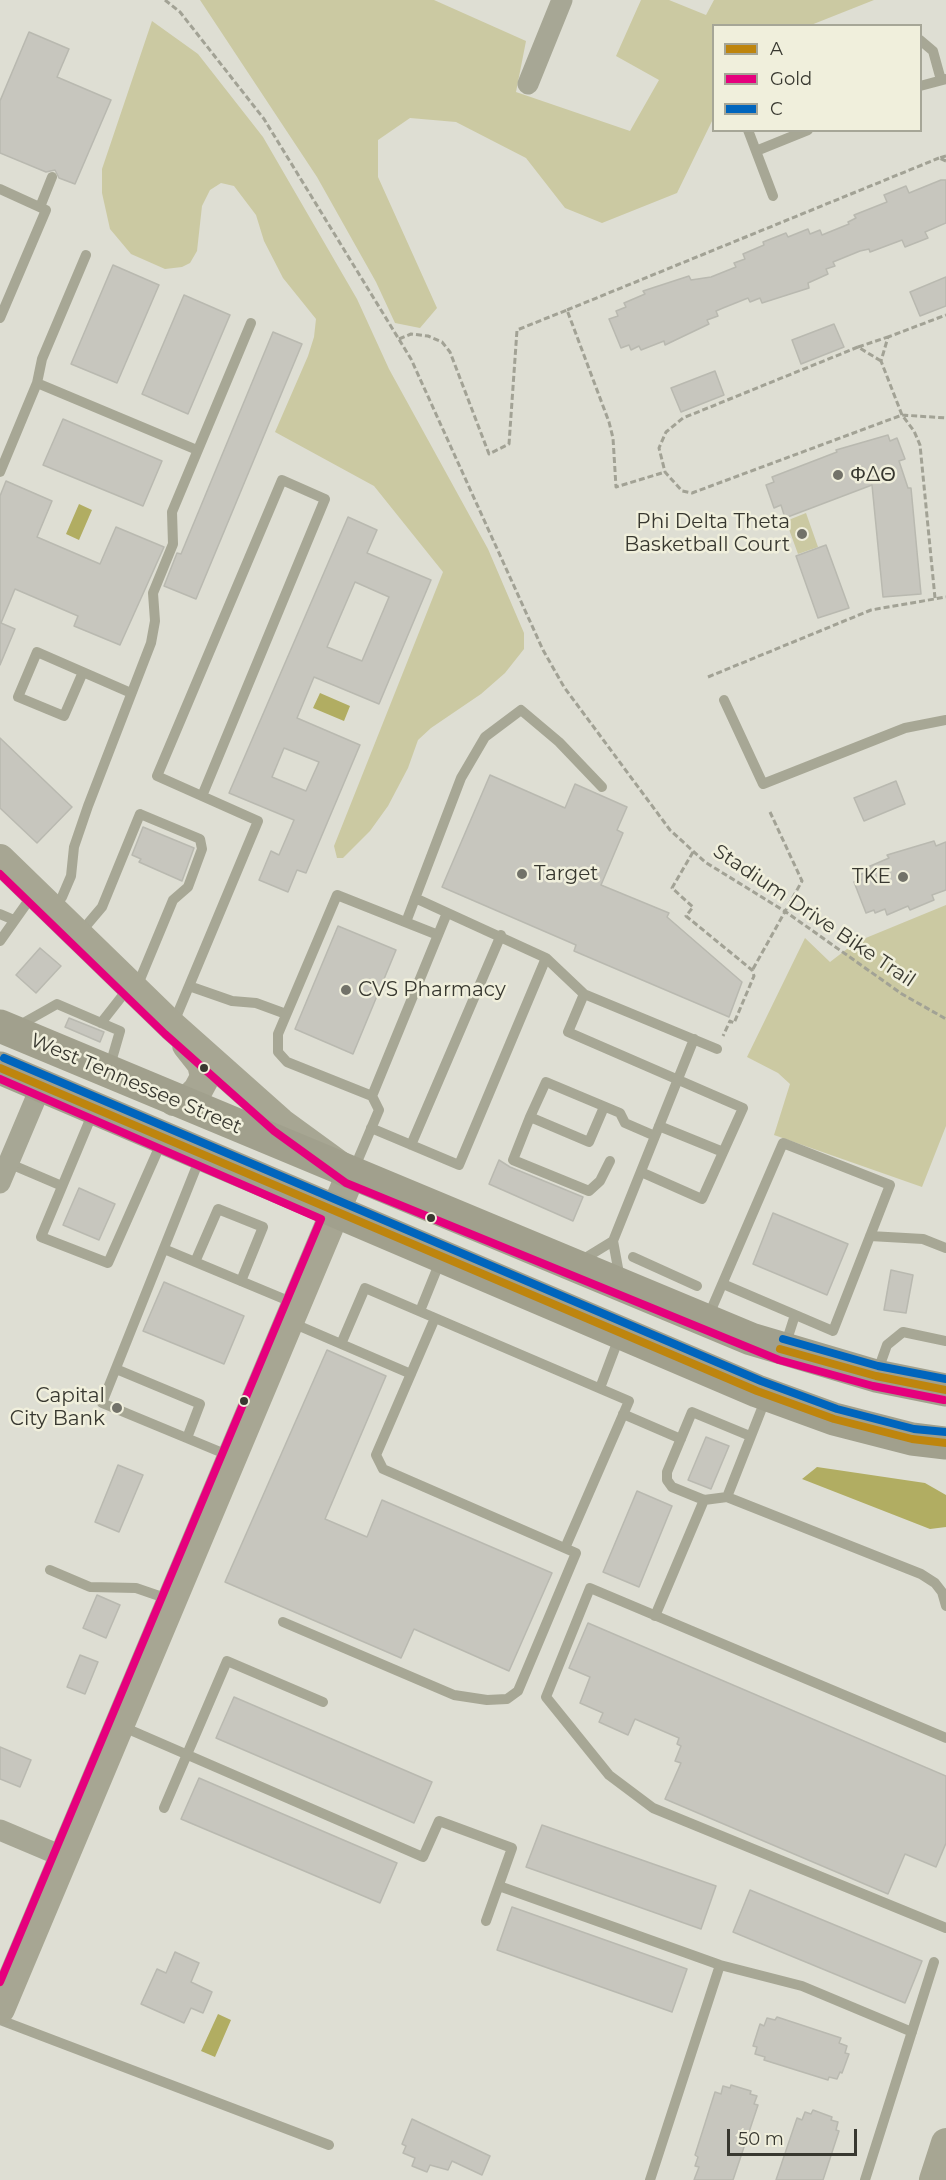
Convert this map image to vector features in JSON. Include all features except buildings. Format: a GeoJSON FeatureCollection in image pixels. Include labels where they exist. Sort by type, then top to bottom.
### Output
{"type":"FeatureCollection","features":[{"type":"Feature","properties":{"kind":"main road","name":"West Tennessee Street"},"geometry":{"type":"LineString","coordinates":[[5,1028],[174,1101],[572,1265],[637,1276],[707,1320],[783,1350],[876,1376],[946,1390]]}},
{"type":"Feature","properties":{"kind":"main road","name":"West Tennessee Street"},"geometry":{"type":"LineString","coordinates":[[0,1068],[334,1213],[767,1395],[834,1419],[912,1439],[946,1443]]}},
{"type":"Feature","properties":{"kind":"main road"},"geometry":{"type":"LineString","coordinates":[[621,1334],[637,1276]]}},
{"type":"Feature","properties":{"kind":"main road"},"geometry":{"type":"LineString","coordinates":[[767,1395],[783,1350]]}},
{"type":"Feature","properties":{"kind":"street"},"geometry":{"type":"LineString","coordinates":[[528,84],[562,0]]}},
{"type":"Feature","properties":{"kind":"street"},"geometry":{"type":"LineString","coordinates":[[0,860],[172,1026],[218,1064],[281,1123],[351,1174],[0,2009]]}},
{"type":"Feature","properties":{"kind":"street"},"geometry":{"type":"LineString","coordinates":[[172,1026],[202,1064],[205,1077],[198,1090],[190,1098],[174,1101]]}},
{"type":"Feature","properties":{"kind":"street"},"geometry":{"type":"LineString","coordinates":[[0,1183],[41,1086]]}},
{"type":"Feature","properties":{"kind":"street"},"geometry":{"type":"LineString","coordinates":[[912,1439],[946,1453]]}},
{"type":"Feature","properties":{"kind":"street"},"geometry":{"type":"LineString","coordinates":[[0,1830],[64,1857]]}},
{"type":"Feature","properties":{"kind":"street"},"geometry":{"type":"LineString","coordinates":[[934,2180],[946,2143]]}},
{"type":"Feature","properties":{"kind":"lane"},"geometry":{"type":"LineString","coordinates":[[922,41],[933,51],[944,80],[922,86]]}},
{"type":"Feature","properties":{"kind":"lane"},"geometry":{"type":"LineString","coordinates":[[749,132],[773,196]]}},
{"type":"Feature","properties":{"kind":"lane"},"geometry":{"type":"LineString","coordinates":[[756,151],[803,132]]}},
{"type":"Feature","properties":{"kind":"lane"},"geometry":{"type":"LineString","coordinates":[[40,207],[52,177]]}},
{"type":"Feature","properties":{"kind":"lane"},"geometry":{"type":"LineString","coordinates":[[0,189],[46,210],[0,318]]}},
{"type":"Feature","properties":{"kind":"lane"},"geometry":{"type":"LineString","coordinates":[[0,472],[38,383],[42,359],[86,255]]}},
{"type":"Feature","properties":{"kind":"lane"},"geometry":{"type":"LineString","coordinates":[[0,941],[14,920],[43,901],[62,897],[71,876],[74,847],[153,635],[153,593],[173,544],[172,512],[251,323]]}},
{"type":"Feature","properties":{"kind":"lane"},"geometry":{"type":"LineString","coordinates":[[38,383],[198,450]]}},
{"type":"Feature","properties":{"kind":"lane"},"geometry":{"type":"LineString","coordinates":[[172,1026],[258,821],[157,776],[282,480],[325,499],[202,796]]}},
{"type":"Feature","properties":{"kind":"lane"},"geometry":{"type":"LineString","coordinates":[[83,672],[64,716],[18,697],[37,652],[83,672],[131,693]]}},
{"type":"Feature","properties":{"kind":"lane"},"geometry":{"type":"LineString","coordinates":[[724,700],[763,784],[905,728],[946,720]]}},
{"type":"Feature","properties":{"kind":"lane"},"geometry":{"type":"LineString","coordinates":[[406,922],[461,778],[486,736],[521,710],[559,742],[602,787]]}},
{"type":"Feature","properties":{"kind":"lane"},"geometry":{"type":"LineString","coordinates":[[78,935],[102,907],[141,814],[201,839],[202,849],[188,887],[173,900],[133,988],[101,1023]]}},
{"type":"Feature","properties":{"kind":"lane"},"geometry":{"type":"LineString","coordinates":[[351,1174],[379,1110],[372,1096],[287,1062],[278,1052],[278,1034],[337,895],[438,935]]}},
{"type":"Feature","properties":{"kind":"lane"},"geometry":{"type":"LineString","coordinates":[[415,898],[501,935],[546,958],[585,994],[717,1048]]}},
{"type":"Feature","properties":{"kind":"lane"},"geometry":{"type":"LineString","coordinates":[[372,1096],[447,913]]}},
{"type":"Feature","properties":{"kind":"lane"},"geometry":{"type":"LineString","coordinates":[[0,914],[14,920]]}},
{"type":"Feature","properties":{"kind":"lane"},"geometry":{"type":"LineString","coordinates":[[411,1145],[501,935]]}},
{"type":"Feature","properties":{"kind":"lane"},"geometry":{"type":"LineString","coordinates":[[371,1128],[459,1165],[546,958]]}},
{"type":"Feature","properties":{"kind":"lane"},"geometry":{"type":"LineString","coordinates":[[189,986],[232,1001],[256,1003],[286,1014]]}},
{"type":"Feature","properties":{"kind":"lane"},"geometry":{"type":"LineString","coordinates":[[585,994],[568,1032],[742,1108],[702,1199],[641,1172]]}},
{"type":"Feature","properties":{"kind":"lane"},"geometry":{"type":"LineString","coordinates":[[5,1028],[57,1004],[120,1031],[109,1073]]}},
{"type":"Feature","properties":{"kind":"lane"},"geometry":{"type":"LineString","coordinates":[[572,1265],[596,1254],[613,1241],[694,1039]]}},
{"type":"Feature","properties":{"kind":"lane"},"geometry":{"type":"LineString","coordinates":[[610,1161],[600,1181],[589,1191],[513,1160],[546,1082],[620,1113],[624,1126],[657,1131],[723,1152]]}},
{"type":"Feature","properties":{"kind":"lane"},"geometry":{"type":"LineString","coordinates":[[530,1118],[589,1142],[604,1107]]}},
{"type":"Feature","properties":{"kind":"lane"},"geometry":{"type":"LineString","coordinates":[[94,1110],[41,1237],[108,1263],[163,1139]]}},
{"type":"Feature","properties":{"kind":"lane"},"geometry":{"type":"LineString","coordinates":[[707,1320],[783,1143],[890,1185],[833,1331],[723,1284]]}},
{"type":"Feature","properties":{"kind":"lane"},"geometry":{"type":"LineString","coordinates":[[201,1155],[102,1403],[232,1457]]}},
{"type":"Feature","properties":{"kind":"lane"},"geometry":{"type":"LineString","coordinates":[[8,1163],[62,1186]]}},
{"type":"Feature","properties":{"kind":"lane"},"geometry":{"type":"LineString","coordinates":[[195,1262],[218,1209],[263,1227],[241,1281]]}},
{"type":"Feature","properties":{"kind":"lane"},"geometry":{"type":"LineString","coordinates":[[870,1236],[923,1239],[946,1248]]}},
{"type":"Feature","properties":{"kind":"lane"},"geometry":{"type":"LineString","coordinates":[[613,1241],[637,1276],[697,1286]]}},
{"type":"Feature","properties":{"kind":"lane"},"geometry":{"type":"LineString","coordinates":[[164,1249],[241,1281],[341,1344],[411,1374]]}},
{"type":"Feature","properties":{"kind":"lane"},"geometry":{"type":"LineString","coordinates":[[420,1311],[441,1258]]}},
{"type":"Feature","properties":{"kind":"lane"},"geometry":{"type":"LineString","coordinates":[[341,1344],[365,1288],[629,1401],[565,1548]]}},
{"type":"Feature","properties":{"kind":"lane"},"geometry":{"type":"LineString","coordinates":[[783,1350],[795,1315]]}},
{"type":"Feature","properties":{"kind":"lane"},"geometry":{"type":"LineString","coordinates":[[283,1622],[454,1695],[487,1700],[507,1699],[518,1692],[576,1552],[382,1469],[376,1455],[435,1318]]}},
{"type":"Feature","properties":{"kind":"lane"},"geometry":{"type":"LineString","coordinates":[[876,1376],[887,1345],[903,1332],[946,1341]]}},
{"type":"Feature","properties":{"kind":"lane"},"geometry":{"type":"LineString","coordinates":[[600,1388],[621,1334]]}},
{"type":"Feature","properties":{"kind":"lane"},"geometry":{"type":"LineString","coordinates":[[116,1369],[200,1404],[187,1438]]}},
{"type":"Feature","properties":{"kind":"lane"},"geometry":{"type":"LineString","coordinates":[[727,1497],[767,1395]]}},
{"type":"Feature","properties":{"kind":"lane"},"geometry":{"type":"LineString","coordinates":[[750,1436],[692,1412],[667,1472],[667,1480],[672,1487],[704,1500],[727,1497],[921,1574],[935,1583],[942,1592],[946,1606]]}},
{"type":"Feature","properties":{"kind":"lane"},"geometry":{"type":"LineString","coordinates":[[623,1414],[681,1439]]}},
{"type":"Feature","properties":{"kind":"lane"},"geometry":{"type":"LineString","coordinates":[[655,1616],[704,1500]]}},
{"type":"Feature","properties":{"kind":"lane"},"geometry":{"type":"LineString","coordinates":[[50,1570],[90,1587],[136,1588],[172,1600]]}},
{"type":"Feature","properties":{"kind":"lane"},"geometry":{"type":"LineString","coordinates":[[946,1738],[590,1588],[546,1697],[609,1775],[653,1808],[946,1928]]}},
{"type":"Feature","properties":{"kind":"lane"},"geometry":{"type":"LineString","coordinates":[[164,1808],[227,1661],[323,1702]]}},
{"type":"Feature","properties":{"kind":"lane"},"geometry":{"type":"LineString","coordinates":[[119,1725],[423,1857],[439,1821],[512,1848],[486,1922]]}},
{"type":"Feature","properties":{"kind":"lane"},"geometry":{"type":"LineString","coordinates":[[499,1886],[720,1965],[802,1986],[912,2032]]}},
{"type":"Feature","properties":{"kind":"lane"},"geometry":{"type":"LineString","coordinates":[[865,2180],[933,1962]]}},
{"type":"Feature","properties":{"kind":"lane"},"geometry":{"type":"LineString","coordinates":[[650,2180],[720,1965]]}},
{"type":"Feature","properties":{"kind":"lane"},"geometry":{"type":"LineString","coordinates":[[0,2020],[329,2145]]}},
{"type":"Feature","properties":{"kind":"path","name":"Stadium Drive Bike Trail"},"geometry":{"type":"LineString","coordinates":[[165,0],[180,12],[264,119],[399,339],[411,359],[543,650],[564,687],[670,830],[693,852],[786,912],[902,994],[946,1019]]}},
{"type":"Feature","properties":{"kind":"path"},"geometry":{"type":"LineString","coordinates":[[399,339],[411,334],[428,336],[442,342],[450,352],[489,454],[509,444],[517,330],[946,156]]}},
{"type":"Feature","properties":{"kind":"path"},"geometry":{"type":"LineString","coordinates":[[939,158],[946,160]]}},
{"type":"Feature","properties":{"kind":"path"},"geometry":{"type":"LineString","coordinates":[[567,310],[609,422],[613,438],[616,487],[665,472]]}},
{"type":"Feature","properties":{"kind":"path"},"geometry":{"type":"LineString","coordinates":[[946,315],[858,347],[683,418],[666,432],[659,448],[665,472],[682,491],[692,493],[902,415],[946,418]]}},
{"type":"Feature","properties":{"kind":"path"},"geometry":{"type":"LineString","coordinates":[[881,361],[888,337]]}},
{"type":"Feature","properties":{"kind":"path"},"geometry":{"type":"LineString","coordinates":[[858,347],[881,361],[902,415],[914,431],[920,445],[935,598]]}},
{"type":"Feature","properties":{"kind":"path"},"geometry":{"type":"LineString","coordinates":[[708,677],[871,610],[946,597]]}},
{"type":"Feature","properties":{"kind":"path"},"geometry":{"type":"LineString","coordinates":[[717,1048],[730,1021],[734,1023],[753,976],[752,970],[802,881],[770,812]]}},
{"type":"Feature","properties":{"kind":"path"},"geometry":{"type":"LineString","coordinates":[[693,852],[672,888],[693,907],[686,916],[752,970]]}},
{"type":"Feature","properties":{"kind":"shaded area"},"geometry":{"type":"Polygon","coordinates":[[[200,0],[434,0],[526,41],[516,92],[630,131],[659,80],[616,56],[641,0],[669,0],[706,15],[714,0],[874,0],[814,24],[712,24],[712,121],[677,193],[602,223],[565,208],[526,158],[456,122],[410,118],[378,140],[378,177],[437,308],[420,328],[395,323],[376,282],[317,177],[200,0]]]}},
{"type":"Feature","properties":{"kind":"shaded area"},"geometry":{"type":"Polygon","coordinates":[[[152,21],[198,54],[263,137],[357,299],[389,369],[488,549],[524,633],[524,649],[505,673],[481,694],[431,728],[418,740],[408,768],[388,806],[370,831],[343,858],[337,858],[334,846],[443,572],[374,486],[275,432],[308,356],[314,337],[316,319],[283,278],[264,241],[256,215],[234,186],[221,183],[210,190],[202,206],[197,251],[190,263],[182,267],[165,269],[131,254],[110,229],[102,193],[102,169],[152,21]]]}},
{"type":"Feature","properties":{"kind":"shaded area"},"geometry":{"type":"Polygon","coordinates":[[[79,504],[92,510],[79,540],[66,534],[79,504]]]}},
{"type":"Feature","properties":{"kind":"shaded area","name":"Phi Delta Theta Basketball Court"},"geometry":{"type":"Polygon","coordinates":[[[806,513],[818,547],[798,554],[786,521],[806,513]]]}},
{"type":"Feature","properties":{"kind":"shaded area"},"geometry":{"type":"Polygon","coordinates":[[[320,693],[350,706],[344,721],[313,708],[320,693]]]}},
{"type":"Feature","properties":{"kind":"shaded area"},"geometry":{"type":"Polygon","coordinates":[[[946,905],[946,1126],[922,1187],[774,1135],[790,1084],[778,1073],[747,1057],[805,938],[830,962],[856,942],[946,905]]]}},
{"type":"Feature","properties":{"kind":"shaded area"},"geometry":{"type":"Polygon","coordinates":[[[817,1467],[925,1483],[946,1495],[946,1527],[930,1529],[802,1479],[817,1467]]]}},
{"type":"Feature","properties":{"kind":"shaded area"},"geometry":{"type":"Polygon","coordinates":[[[218,2014],[231,2020],[215,2057],[201,2051],[218,2014]]]}},
{"type":"Feature","properties":{"kind":"transit line","name":"Gold"},"geometry":{"type":"LineString","coordinates":[[0,874],[165,1034],[274,1131],[346,1183],[779,1360],[873,1386],[944,1400]]}},
{"type":"Feature","properties":{"kind":"transit line","name":"C"},"geometry":{"type":"LineString","coordinates":[[4,1058],[761,1381],[837,1409],[914,1429],[946,1432]]}},
{"type":"Feature","properties":{"kind":"transit line","name":"A"},"geometry":{"type":"LineString","coordinates":[[0,1068],[757,1391],[834,1419],[912,1439],[946,1443]]}},
{"type":"Feature","properties":{"kind":"transit line","name":"Gold"},"geometry":{"type":"LineString","coordinates":[[0,1079],[321,1219],[0,1982]]}},
{"type":"Feature","properties":{"kind":"transit line","name":"C"},"geometry":{"type":"LineString","coordinates":[[783,1339],[878,1366],[946,1379]]}},
{"type":"Feature","properties":{"kind":"transit line","name":"A"},"geometry":{"type":"LineString","coordinates":[[780,1349],[876,1376],[946,1390]]}},
{"type":"Feature","properties":{"kind":"place","name":"ΦΔΘ"},"geometry":{"type":"Point","coordinates":[838,475]}},
{"type":"Feature","properties":{"kind":"place","name":"Phi Delta Theta Basketball Court"},"geometry":{"type":"Point","coordinates":[802,534]}},
{"type":"Feature","properties":{"kind":"place","name":"Target"},"geometry":{"type":"Point","coordinates":[522,874]}},
{"type":"Feature","properties":{"kind":"place","name":"TKE"},"geometry":{"type":"Point","coordinates":[903,877]}},
{"type":"Feature","properties":{"kind":"place","name":"CVS Pharmacy"},"geometry":{"type":"Point","coordinates":[346,990]}},
{"type":"Feature","properties":{"kind":"place","name":"Capital City Bank"},"geometry":{"type":"Point","coordinates":[117,1408]}}]}
